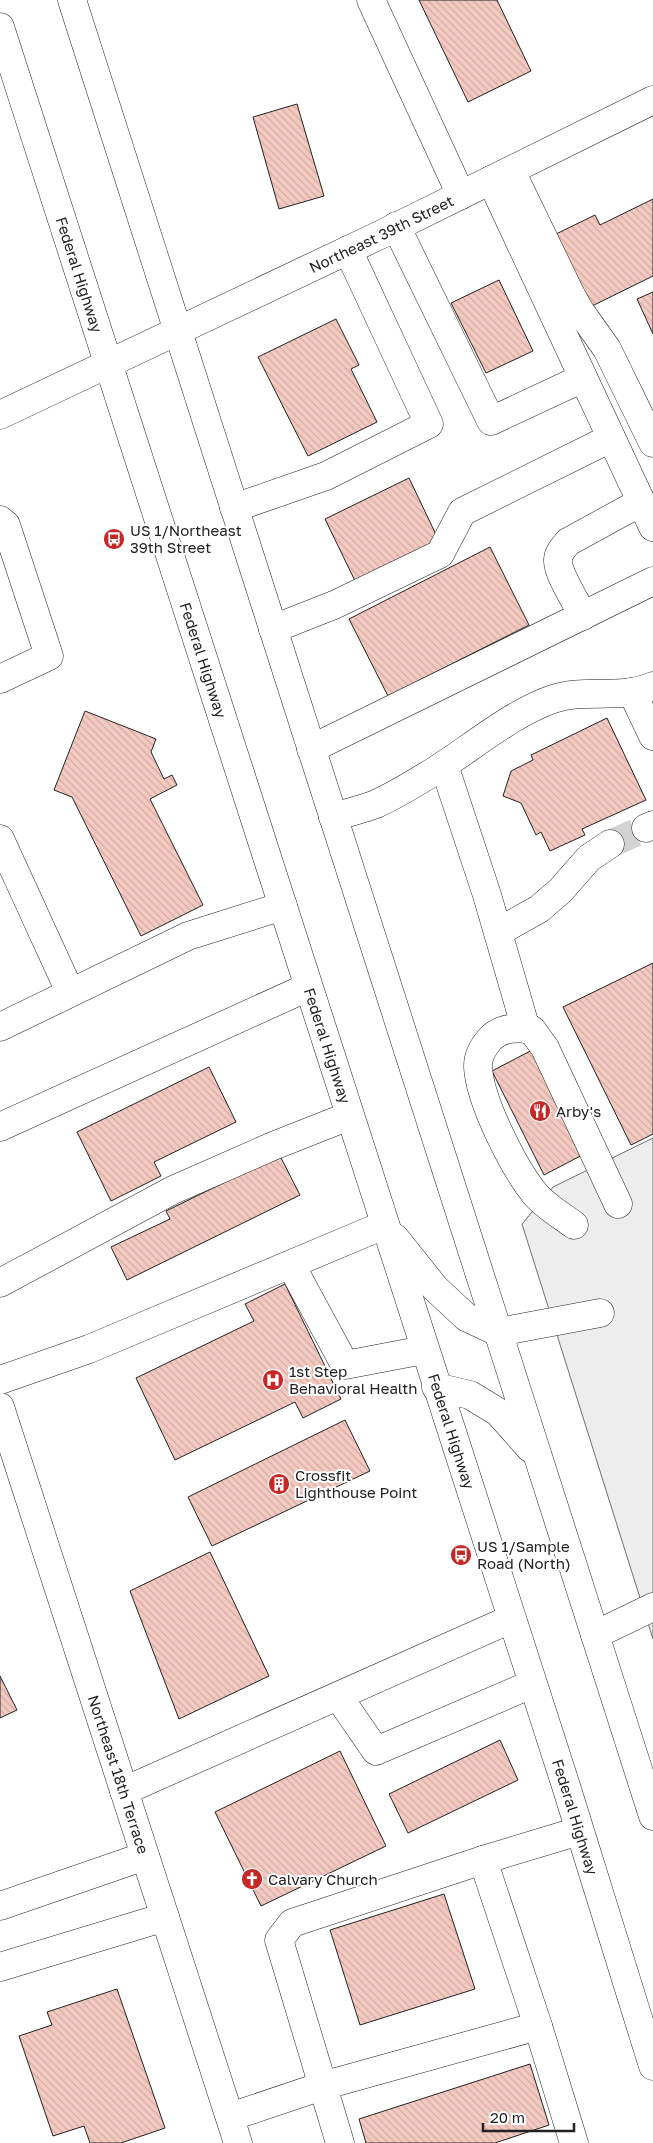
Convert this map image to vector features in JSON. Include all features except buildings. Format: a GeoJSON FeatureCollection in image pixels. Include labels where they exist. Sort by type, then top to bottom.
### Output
{"type":"FeatureCollection","features":[{"type":"Feature","properties":{"kind":"main road"},"geometry":{"type":"LineString","coordinates":[[72,0],[653,1816]]}},
{"type":"Feature","properties":{"kind":"main road"},"geometry":{"type":"LineString","coordinates":[[371,0],[460,195]]}},
{"type":"Feature","properties":{"kind":"main road","name":"Federal Highway"},"geometry":{"type":"LineString","coordinates":[[0,27],[110,364],[653,2066]]}},
{"type":"Feature","properties":{"kind":"main road","name":"Northeast 39th Street"},"geometry":{"type":"LineString","coordinates":[[0,415],[348,250],[653,100]]}},
{"type":"Feature","properties":{"kind":"main road"},"geometry":{"type":"LineString","coordinates":[[501,176],[584,318],[607,349],[653,444]]}},
{"type":"Feature","properties":{"kind":"main road"},"geometry":{"type":"LineString","coordinates":[[501,176],[583,378],[653,527]]}},
{"type":"Feature","properties":{"kind":"main road"},"geometry":{"type":"LineString","coordinates":[[396,226],[491,421],[583,378]]}},
{"type":"Feature","properties":{"kind":"main road"},"geometry":{"type":"LineString","coordinates":[[234,508],[326,476],[429,424],[348,250]]}},
{"type":"Feature","properties":{"kind":"main road"},"geometry":{"type":"LineString","coordinates":[[273,629],[334,605],[440,554],[462,512],[611,438]]}},
{"type":"Feature","properties":{"kind":"main road"},"geometry":{"type":"LineString","coordinates":[[583,616],[560,569],[558,560],[560,551],[568,542],[641,502]]}},
{"type":"Feature","properties":{"kind":"main road"},"geometry":{"type":"LineString","coordinates":[[0,520],[6,525],[49,656],[0,678]]}},
{"type":"Feature","properties":{"kind":"main road"},"geometry":{"type":"LineString","coordinates":[[311,749],[653,581]]}},
{"type":"Feature","properties":{"kind":"main road"},"geometry":{"type":"LineString","coordinates":[[333,817],[376,804],[444,765],[530,710],[553,699],[581,693],[613,695],[642,689],[653,736]]}},
{"type":"Feature","properties":{"kind":"main road"},"geometry":{"type":"LineString","coordinates":[[444,765],[498,932],[526,1029]]}},
{"type":"Feature","properties":{"kind":"main road"},"geometry":{"type":"LineString","coordinates":[[0,839],[70,992]]}},
{"type":"Feature","properties":{"kind":"main road"},"geometry":{"type":"LineString","coordinates":[[498,932],[540,909],[560,891],[589,858],[610,844]]}},
{"type":"Feature","properties":{"kind":"main road"},"geometry":{"type":"LineString","coordinates":[[3,1019],[70,992],[188,936],[282,906]]}},
{"type":"Feature","properties":{"kind":"main road"},"geometry":{"type":"LineString","coordinates":[[0,1127],[308,987]]}},
{"type":"Feature","properties":{"kind":"main road"},"geometry":{"type":"LineString","coordinates":[[574,1225],[536,1196],[519,1169],[481,1087],[478,1064],[482,1048],[494,1034],[512,1028],[532,1030],[545,1048],[618,1204]]}},
{"type":"Feature","properties":{"kind":"main road"},"geometry":{"type":"LineString","coordinates":[[0,1283],[173,1190],[273,1146],[349,1116]]}},
{"type":"Feature","properties":{"kind":"main road"},"geometry":{"type":"LineString","coordinates":[[0,1380],[89,1349],[384,1226],[435,1288],[466,1317],[498,1332],[600,1312]]}},
{"type":"Feature","properties":{"kind":"main road"},"geometry":{"type":"LineString","coordinates":[[291,1264],[345,1365],[424,1350]]}},
{"type":"Feature","properties":{"kind":"main road"},"geometry":{"type":"LineString","coordinates":[[436,1388],[470,1395],[498,1412],[538,1457]]}},
{"type":"Feature","properties":{"kind":"main road","name":"Northeast 18th Terrace"},"geometry":{"type":"LineString","coordinates":[[0,1407],[238,2143]]}},
{"type":"Feature","properties":{"kind":"main road"},"geometry":{"type":"LineString","coordinates":[[595,1635],[653,1607]]}},
{"type":"Feature","properties":{"kind":"main road"},"geometry":{"type":"LineString","coordinates":[[124,1791],[511,1619]]}},
{"type":"Feature","properties":{"kind":"main road"},"geometry":{"type":"LineString","coordinates":[[338,1696],[376,1751],[532,1684]]}},
{"type":"Feature","properties":{"kind":"main road"},"geometry":{"type":"LineString","coordinates":[[340,2143],[279,1940],[292,1924],[483,1860],[579,1831]]}},
{"type":"Feature","properties":{"kind":"main road"},"geometry":{"type":"LineString","coordinates":[[0,1906],[145,1856]]}},
{"type":"Feature","properties":{"kind":"main road"},"geometry":{"type":"LineString","coordinates":[[483,1860],[538,2026],[574,2143]]}},
{"type":"Feature","properties":{"kind":"main road"},"geometry":{"type":"LineString","coordinates":[[0,1967],[165,1917]]}},
{"type":"Feature","properties":{"kind":"main road"},"geometry":{"type":"LineString","coordinates":[[230,2117],[322,2086],[538,2026]]}},
{"type":"Feature","properties":{"kind":"shaded area"},"geometry":{"type":"Polygon","coordinates":[[[653,1138],[653,1639],[522,1224],[553,1187],[653,1138]]]}},
{"type":"Feature","properties":{"kind":"tunnel"},"geometry":{"type":"LineString","coordinates":[[610,844],[646,828]]}},
{"type":"Feature","properties":{"kind":"place","name":"US 1/Northeast 39th Street"},"geometry":{"type":"Point","coordinates":[114,539]}},
{"type":"Feature","properties":{"kind":"place","name":"Arby's"},"geometry":{"type":"Point","coordinates":[540,1111]}},
{"type":"Feature","properties":{"kind":"place","name":"1st Step Behavioral Health"},"geometry":{"type":"Point","coordinates":[273,1380]}},
{"type":"Feature","properties":{"kind":"place","name":"Crossfit Lighthouse Point"},"geometry":{"type":"Point","coordinates":[279,1484]}},
{"type":"Feature","properties":{"kind":"place","name":"US 1/Sample Road (North)"},"geometry":{"type":"Point","coordinates":[461,1555]}},
{"type":"Feature","properties":{"kind":"place","name":"Calvary Church"},"geometry":{"type":"Point","coordinates":[252,1879]}}]}
